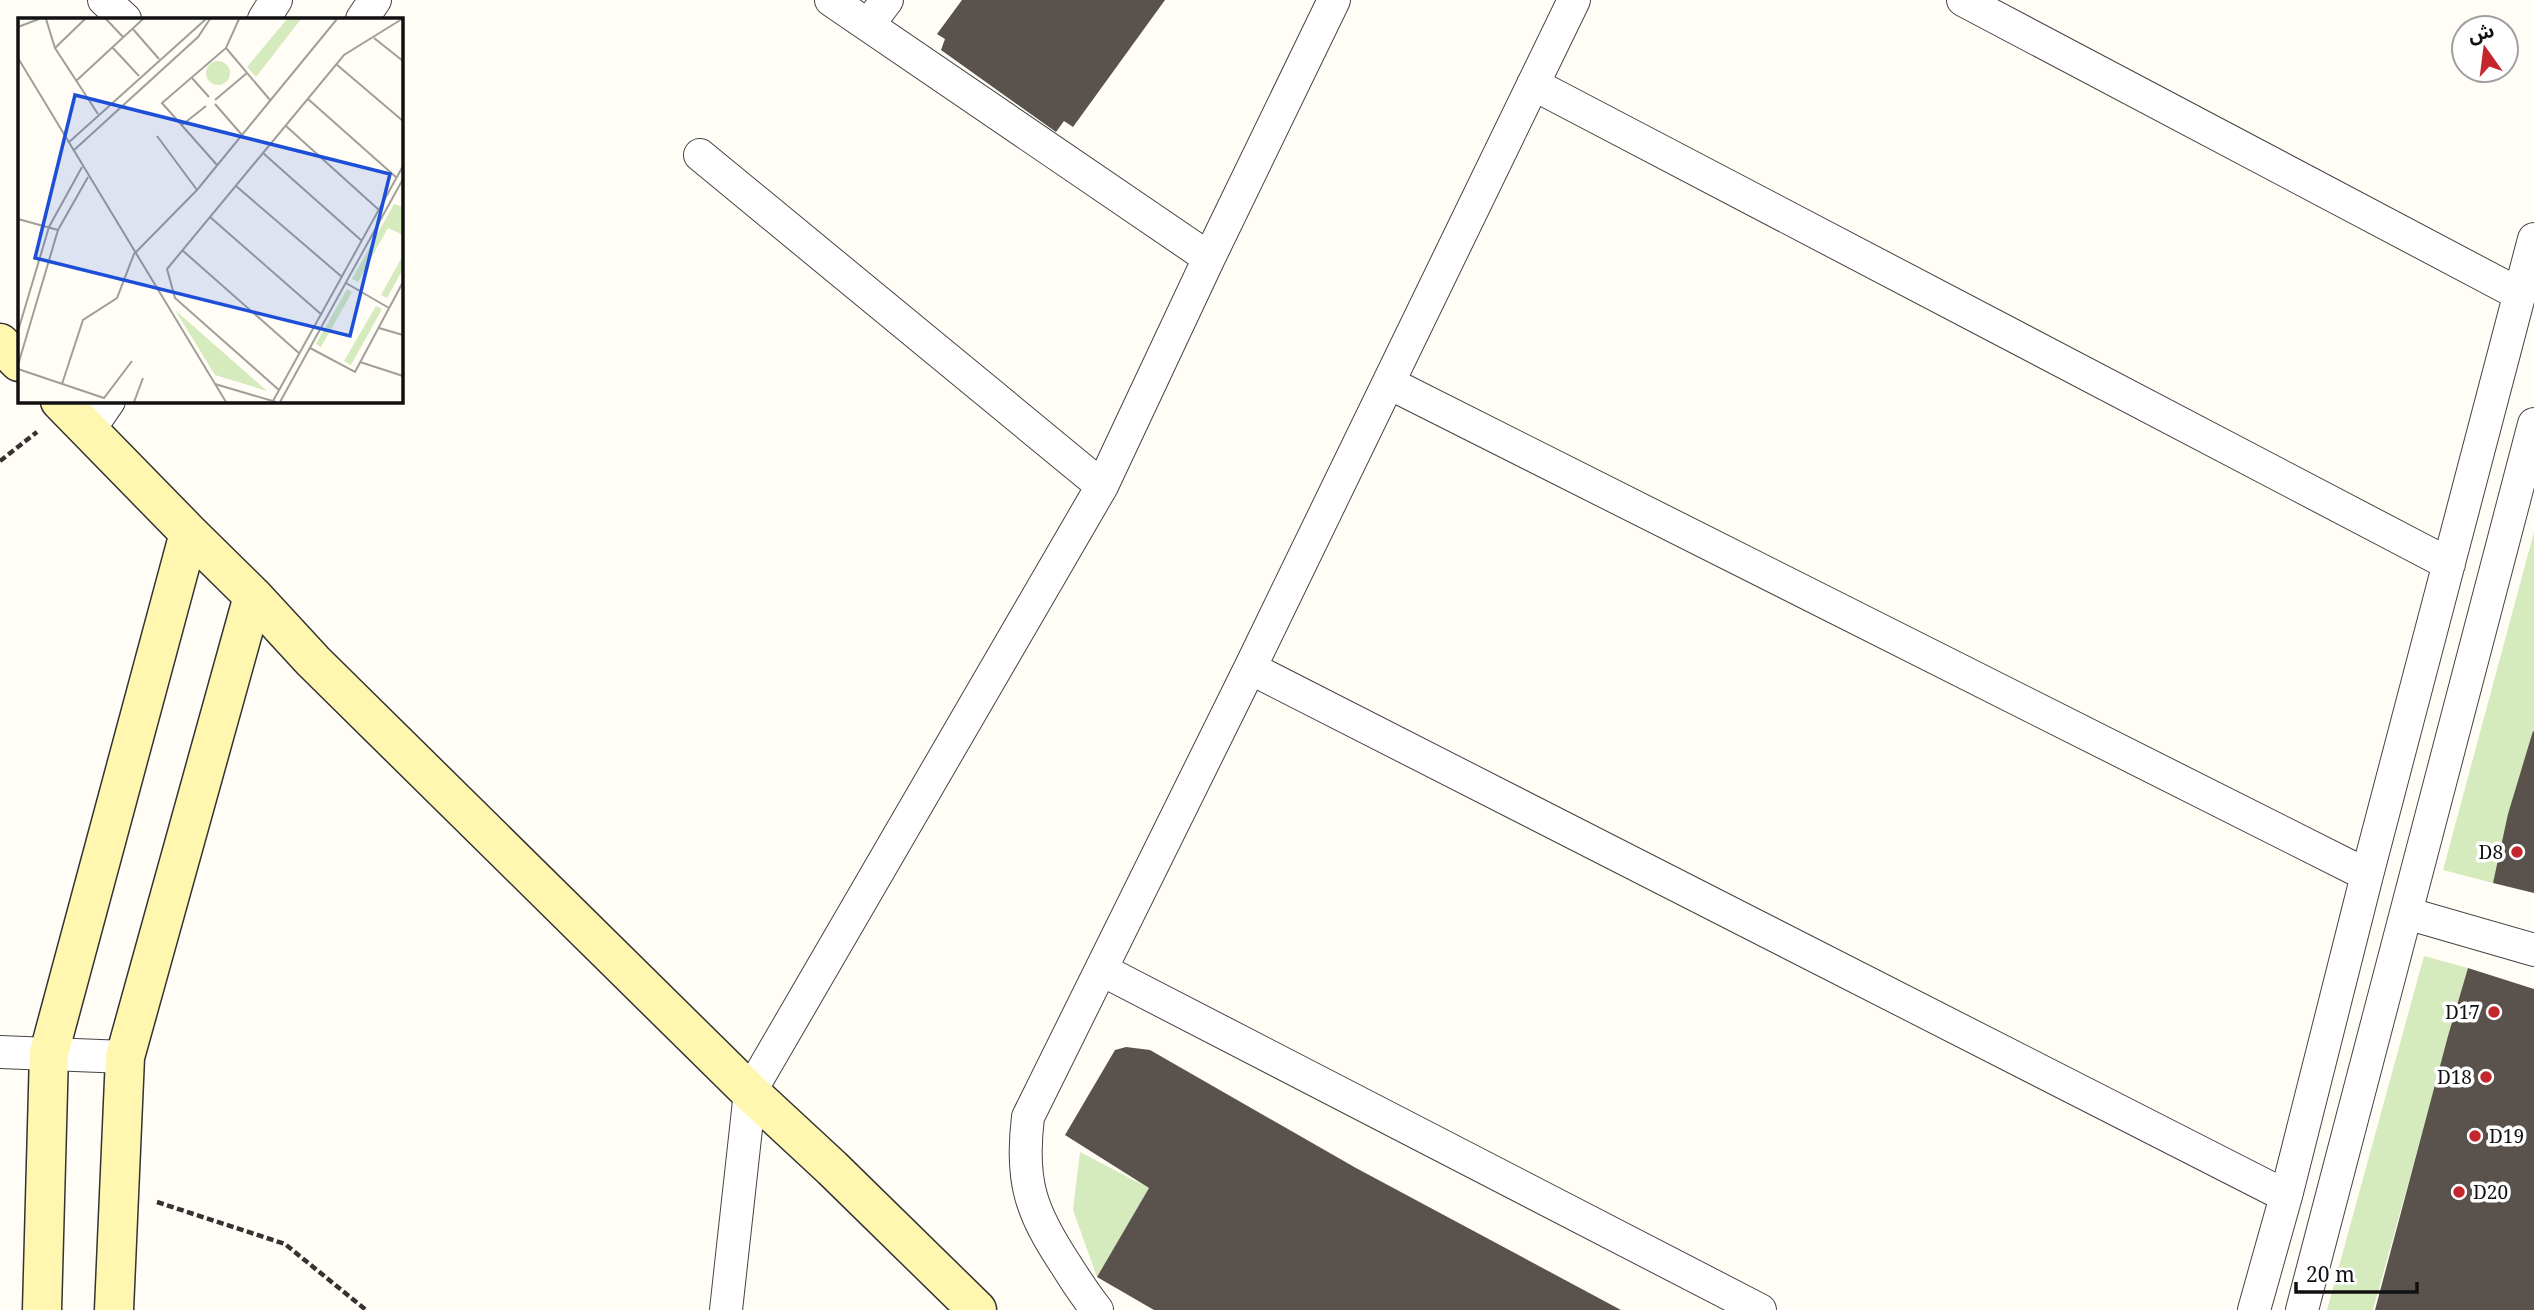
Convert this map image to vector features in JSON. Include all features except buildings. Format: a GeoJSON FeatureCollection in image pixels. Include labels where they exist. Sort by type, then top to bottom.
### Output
{"type":"FeatureCollection","features":[{"type":"Feature","properties":{"kind":"main road"},"geometry":{"type":"LineString","coordinates":[[0,343],[18,361]]}},
{"type":"Feature","properties":{"kind":"main road"},"geometry":{"type":"LineString","coordinates":[[63,402],[99,416],[189,533],[253,596],[313,661],[750,1092],[977,1310]]}},
{"type":"Feature","properties":{"kind":"main road"},"geometry":{"type":"LineString","coordinates":[[42,1310],[50,1053],[189,533]]}},
{"type":"Feature","properties":{"kind":"main road"},"geometry":{"type":"LineString","coordinates":[[114,1310],[125,1056],[253,596]]}},
{"type":"Feature","properties":{"kind":"street"},"geometry":{"type":"LineString","coordinates":[[104,0],[124,18]]}},
{"type":"Feature","properties":{"kind":"street"},"geometry":{"type":"LineString","coordinates":[[265,18],[276,0]]}},
{"type":"Feature","properties":{"kind":"street"},"geometry":{"type":"LineString","coordinates":[[363,18],[375,0]]}},
{"type":"Feature","properties":{"kind":"street"},"geometry":{"type":"LineString","coordinates":[[831,0],[1209,258]]}},
{"type":"Feature","properties":{"kind":"street"},"geometry":{"type":"LineString","coordinates":[[868,25],[887,0]]}},
{"type":"Feature","properties":{"kind":"street"},"geometry":{"type":"LineString","coordinates":[[726,1310],[750,1092],[1102,486],[1334,0]]}},
{"type":"Feature","properties":{"kind":"street"},"geometry":{"type":"LineString","coordinates":[[1097,1310],[1045,1233],[1035,1213],[1025,1169],[1024,1143],[1028,1117],[1250,668],[1574,0]]}},
{"type":"Feature","properties":{"kind":"street"},"geometry":{"type":"LineString","coordinates":[[1963,0],[2519,294]]}},
{"type":"Feature","properties":{"kind":"street"},"geometry":{"type":"LineString","coordinates":[[1533,84],[2449,564]]}},
{"type":"Feature","properties":{"kind":"street"},"geometry":{"type":"LineString","coordinates":[[699,155],[1102,486]]}},
{"type":"Feature","properties":{"kind":"street"},"geometry":{"type":"LineString","coordinates":[[2254,1310],[2286,1196],[2367,875],[2534,239]]}},
{"type":"Feature","properties":{"kind":"street"},"geometry":{"type":"LineString","coordinates":[[1389,383],[2367,875]]}},
{"type":"Feature","properties":{"kind":"street"},"geometry":{"type":"LineString","coordinates":[[2302,1310],[2534,424]]}},
{"type":"Feature","properties":{"kind":"street"},"geometry":{"type":"LineString","coordinates":[[1250,668],[2286,1196]]}},
{"type":"Feature","properties":{"kind":"street"},"geometry":{"type":"LineString","coordinates":[[2406,913],[2534,950]]}},
{"type":"Feature","properties":{"kind":"street"},"geometry":{"type":"LineString","coordinates":[[1101,970],[1760,1310]]}},
{"type":"Feature","properties":{"kind":"street"},"geometry":{"type":"LineString","coordinates":[[0,1052],[125,1056]]}},
{"type":"Feature","properties":{"kind":"path"},"geometry":{"type":"LineString","coordinates":[[119,1191],[285,1244],[366,1310]]}},
{"type":"Feature","properties":{"kind":"green space"},"geometry":{"type":"Polygon","coordinates":[[[2534,532],[2534,730],[2493,883],[2443,870],[2534,532]]]}},
{"type":"Feature","properties":{"kind":"green space"},"geometry":{"type":"Polygon","coordinates":[[[2424,956],[2468,968],[2373,1310],[2327,1310],[2424,956]]]}},
{"type":"Feature","properties":{"kind":"green space"},"geometry":{"type":"Polygon","coordinates":[[[1080,1152],[1149,1188],[1097,1277],[1073,1210],[1080,1152]]]}},
{"type":"Feature","properties":{"kind":"place","name":"D8"},"geometry":{"type":"Point","coordinates":[2517,852]}},
{"type":"Feature","properties":{"kind":"place","name":"D17"},"geometry":{"type":"Point","coordinates":[2494,1012]}},
{"type":"Feature","properties":{"kind":"place","name":"D18"},"geometry":{"type":"Point","coordinates":[2486,1077]}},
{"type":"Feature","properties":{"kind":"place","name":"D19"},"geometry":{"type":"Point","coordinates":[2475,1136]}},
{"type":"Feature","properties":{"kind":"place","name":"D20"},"geometry":{"type":"Point","coordinates":[2459,1192]}}]}
